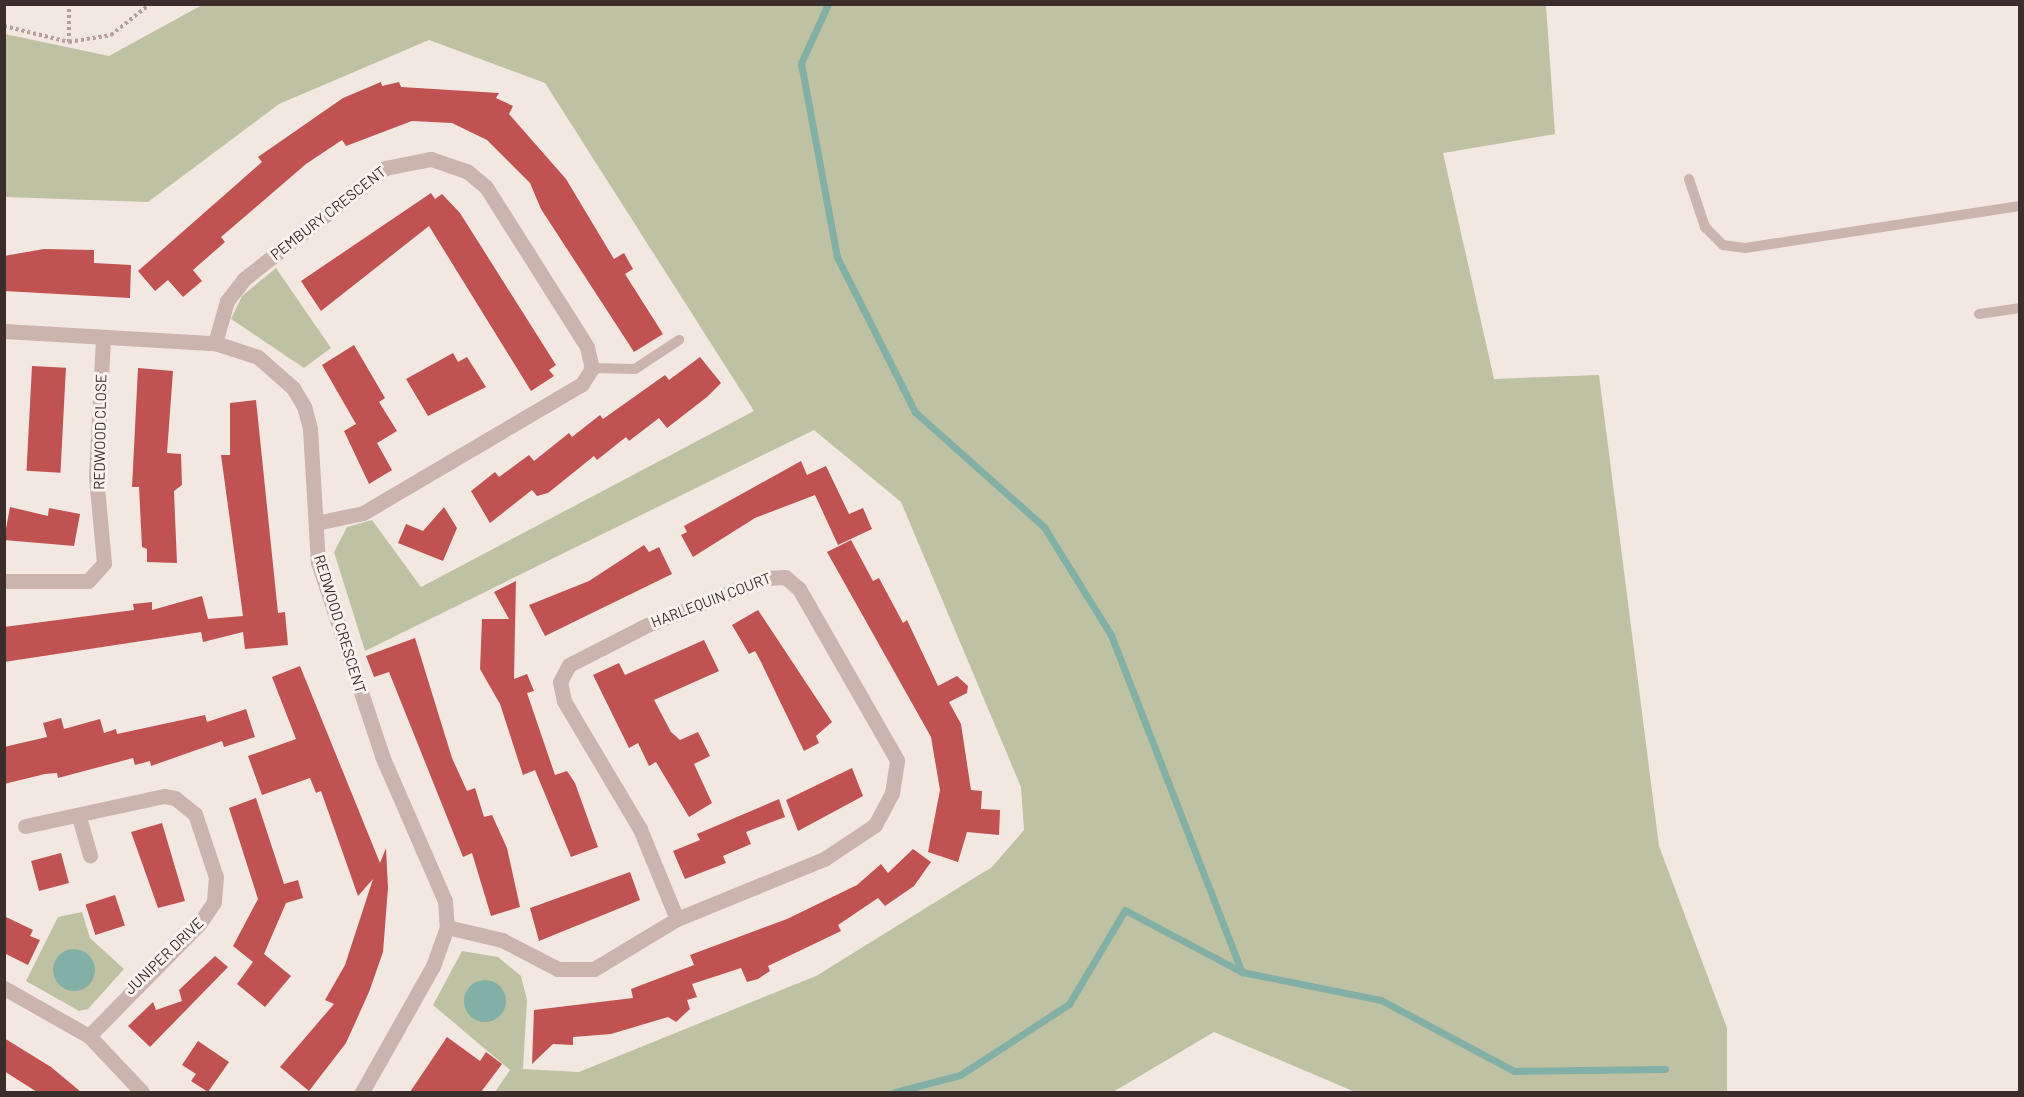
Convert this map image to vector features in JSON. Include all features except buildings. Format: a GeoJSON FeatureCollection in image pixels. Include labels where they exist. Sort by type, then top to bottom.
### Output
{"type":"FeatureCollection","features":[{"type":"Feature","properties":{"kind":"street","name":"PEMBURY CRESCENT"},"geometry":{"type":"LineString","coordinates":[[215,343],[227,301],[244,279],[385,168],[431,159],[468,172],[486,187],[587,347],[591,368]]}},
{"type":"Feature","properties":{"kind":"street","name":"REDWOOD CRESCENT"},"geometry":{"type":"LineString","coordinates":[[4,331],[215,343],[267,364],[304,406],[310,429],[318,562],[382,756],[434,870],[447,927]]}},
{"type":"Feature","properties":{"kind":"street","name":"REDWOOD CLOSE"},"geometry":{"type":"LineString","coordinates":[[4,581],[88,581],[104,564],[96,477],[104,337]]}},
{"type":"Feature","properties":{"kind":"street"},"geometry":{"type":"LineString","coordinates":[[316,523],[344,519],[384,502],[420,475],[582,384],[591,368]]}},
{"type":"Feature","properties":{"kind":"street","name":"HARLEQUIN COURT"},"geometry":{"type":"LineString","coordinates":[[447,927],[502,940],[538,962],[580,971],[607,965],[677,919],[850,845],[875,825],[892,794],[897,760],[891,745],[799,589],[785,577],[766,578],[646,625],[569,665],[560,682],[574,718],[640,829],[677,919]]}},
{"type":"Feature","properties":{"kind":"street","name":"JUNIPER DRIVE"},"geometry":{"type":"LineString","coordinates":[[26,826],[78,817],[164,796],[175,798],[195,814],[217,885],[214,902],[199,924],[89,1036]]}},
{"type":"Feature","properties":{"kind":"street"},"geometry":{"type":"LineString","coordinates":[[78,817],[90,855]]}},
{"type":"Feature","properties":{"kind":"street"},"geometry":{"type":"LineString","coordinates":[[362,1092],[409,1017],[447,927]]}},
{"type":"Feature","properties":{"kind":"street"},"geometry":{"type":"LineString","coordinates":[[4,988],[89,1036],[142,1092]]}},
{"type":"Feature","properties":{"kind":"lane"},"geometry":{"type":"LineString","coordinates":[[1689,179],[1705,227],[1723,244],[1745,248],[2019,206]]}},
{"type":"Feature","properties":{"kind":"lane"},"geometry":{"type":"LineString","coordinates":[[1978,314],[2019,308]]}},
{"type":"Feature","properties":{"kind":"lane"},"geometry":{"type":"LineString","coordinates":[[591,368],[635,369],[680,340]]}},
{"type":"Feature","properties":{"kind":"path"},"geometry":{"type":"LineString","coordinates":[[69,4],[69,42]]}},
{"type":"Feature","properties":{"kind":"path"},"geometry":{"type":"LineString","coordinates":[[4,26],[69,42],[111,35],[150,4]]}},
{"type":"Feature","properties":{"kind":"green space"},"geometry":{"type":"Polygon","coordinates":[[[202,5],[1546,5],[1555,134],[1443,153],[1494,379],[1599,375],[1659,846],[1727,1028],[1727,1092],[1355,1092],[1214,1032],[1113,1092],[495,1092],[510,1070],[433,1005],[462,951],[498,957],[521,976],[527,1000],[523,1069],[579,1072],[816,976],[992,867],[1024,830],[1021,787],[901,502],[814,430],[365,651],[334,552],[347,527],[372,520],[421,587],[754,411],[545,83],[429,40],[279,104],[148,202],[5,197],[5,34],[109,56],[202,5]]]}},
{"type":"Feature","properties":{"kind":"green space"},"geometry":{"type":"Polygon","coordinates":[[[276,268],[331,348],[304,368],[231,319],[242,296],[276,268]]]}},
{"type":"Feature","properties":{"kind":"green space"},"geometry":{"type":"Polygon","coordinates":[[[82,912],[90,938],[124,969],[88,1009],[79,1011],[26,981],[58,917],[82,912]]]}},
{"type":"Feature","properties":{"kind":"water"},"geometry":{"type":"Polygon","coordinates":[[[74,949],[82,950],[89,955],[94,962],[94,978],[89,985],[82,990],[74,991],[66,990],[59,985],[54,978],[53,970],[54,962],[59,955],[66,950],[74,949]]]}},
{"type":"Feature","properties":{"kind":"water"},"geometry":{"type":"Polygon","coordinates":[[[485,980],[500,986],[506,1001],[500,1016],[485,1022],[470,1016],[464,1001],[470,986],[485,980]]]}},
{"type":"Feature","properties":{"kind":"waterway"},"geometry":{"type":"LineString","coordinates":[[828,4],[801,63],[837,257],[915,412],[1044,527],[1111,635],[1242,972],[1125,910],[1069,1004],[960,1075],[895,1092]]}},
{"type":"Feature","properties":{"kind":"waterway"},"geometry":{"type":"LineString","coordinates":[[1242,972],[1381,1000],[1514,1071],[1665,1069]]}}]}
